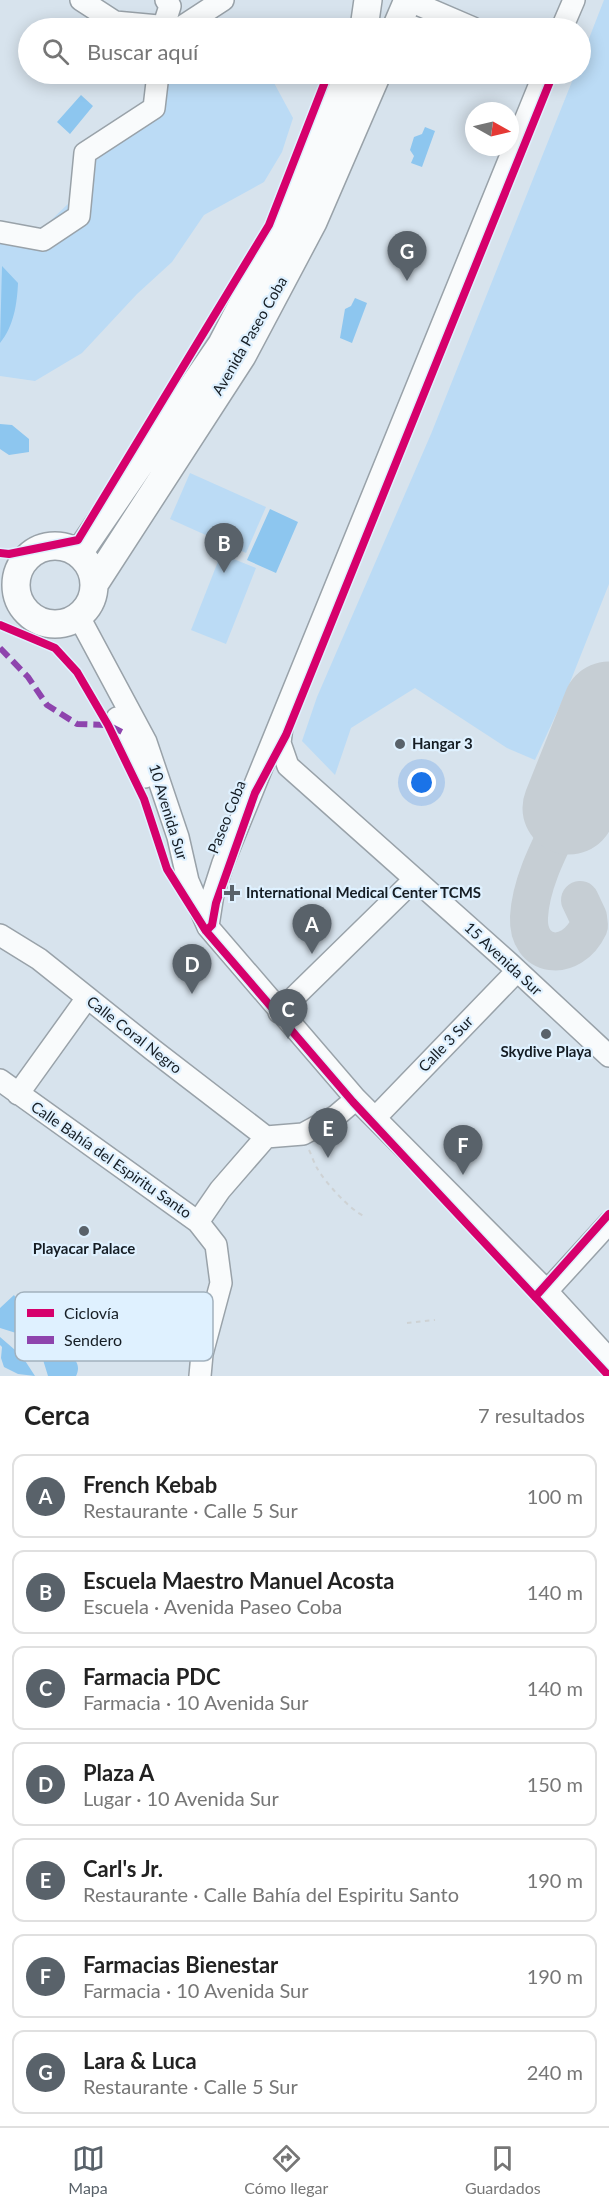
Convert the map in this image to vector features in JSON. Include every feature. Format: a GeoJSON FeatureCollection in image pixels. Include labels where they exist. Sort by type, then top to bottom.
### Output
{"type":"FeatureCollection","features":[{"type":"Feature","properties":{"kind":"main road"},"geometry":{"type":"LineString","coordinates":[[365,18],[368,0]]}},
{"type":"Feature","properties":{"kind":"main road","name":"Avenida Paseo Coba"},"geometry":{"type":"LineString","coordinates":[[79,553],[222,344],[277,238],[345,84]]}},
{"type":"Feature","properties":{"kind":"main road","name":"Avenida Paseo Coba"},"geometry":{"type":"LineString","coordinates":[[95,583],[242,356],[313,222],[373,84]]}},
{"type":"Feature","properties":{"kind":"main road"},"geometry":{"type":"LineString","coordinates":[[52,545],[70,548],[79,553],[87,561],[95,583],[88,607],[73,620],[56,625],[35,619],[10,601],[16,581],[12,560],[52,545]]}},
{"type":"Feature","properties":{"kind":"street"},"geometry":{"type":"LineString","coordinates":[[81,0],[109,18]]}},
{"type":"Feature","properties":{"kind":"street"},"geometry":{"type":"LineString","coordinates":[[166,0],[170,6],[166,18]]}},
{"type":"Feature","properties":{"kind":"street"},"geometry":{"type":"LineString","coordinates":[[195,18],[223,0]]}},
{"type":"Feature","properties":{"kind":"street"},"geometry":{"type":"LineString","coordinates":[[566,18],[574,0]]}},
{"type":"Feature","properties":{"kind":"street"},"geometry":{"type":"LineString","coordinates":[[0,232],[43,240],[79,216],[85,153],[154,108],[157,84]]}},
{"type":"Feature","properties":{"kind":"street","name":"Paseo Coba"},"geometry":{"type":"LineString","coordinates":[[208,927],[213,894],[223,863],[534,84]]}},
{"type":"Feature","properties":{"kind":"street","name":"10 Avenida Sur"},"geometry":{"type":"LineString","coordinates":[[73,620],[156,799],[173,863],[188,881],[208,927]]}},
{"type":"Feature","properties":{"kind":"street"},"geometry":{"type":"LineString","coordinates":[[258,776],[279,765],[288,766],[280,743],[282,720]]}},
{"type":"Feature","properties":{"kind":"street","name":"15 Avenida Sur"},"geometry":{"type":"LineString","coordinates":[[288,766],[609,1056]]}},
{"type":"Feature","properties":{"kind":"street","name":"Paseo Coba"},"geometry":{"type":"LineString","coordinates":[[188,881],[201,884],[214,876],[223,863]]}},
{"type":"Feature","properties":{"kind":"street"},"geometry":{"type":"LineString","coordinates":[[279,1012],[415,879]]}},
{"type":"Feature","properties":{"kind":"street"},"geometry":{"type":"LineString","coordinates":[[208,927],[356,1099],[547,1291],[609,1359]]}},
{"type":"Feature","properties":{"kind":"street","name":"Calle Coral Negro"},"geometry":{"type":"LineString","coordinates":[[0,935],[39,959],[266,1137]]}},
{"type":"Feature","properties":{"kind":"street","name":"Calle 3 Sur"},"geometry":{"type":"LineString","coordinates":[[375,1118],[517,971]]}},
{"type":"Feature","properties":{"kind":"street"},"geometry":{"type":"LineString","coordinates":[[18,1094],[87,998]]}},
{"type":"Feature","properties":{"kind":"street","name":"Calle Bahía del Espiritu Santo"},"geometry":{"type":"LineString","coordinates":[[0,1080],[198,1222],[220,1190],[266,1137]]}},
{"type":"Feature","properties":{"kind":"street"},"geometry":{"type":"LineString","coordinates":[[266,1137],[303,1134],[336,1116],[356,1099]]}},
{"type":"Feature","properties":{"kind":"street"},"geometry":{"type":"LineString","coordinates":[[198,1222],[216,1245],[220,1283],[213,1311]]}},
{"type":"Feature","properties":{"kind":"street"},"geometry":{"type":"LineString","coordinates":[[547,1291],[609,1222]]}},
{"type":"Feature","properties":{"kind":"street"},"geometry":{"type":"LineString","coordinates":[[200,1376],[201,1361]]}},
{"type":"Feature","properties":{"kind":"path"},"geometry":{"type":"LineString","coordinates":[[303,1134],[317,1169],[345,1201],[358,1214],[364,1216]]}},
{"type":"Feature","properties":{"kind":"path"},"geometry":{"type":"LineString","coordinates":[[407,1323],[435,1320]]}},
{"type":"Feature","properties":{"kind":"shaded area"},"geometry":{"type":"Polygon","coordinates":[[[604,0],[609,0],[609,584],[565,695],[535,760],[507,748],[415,688],[351,728],[335,775],[302,741],[317,697],[431,434],[571,84],[591,84],[591,33],[604,0]]]}},
{"type":"Feature","properties":{"kind":"shaded area"},"geometry":{"type":"Polygon","coordinates":[[[158,84],[275,84],[293,118],[282,152],[264,182],[204,215],[172,262],[137,294],[82,353],[35,381],[0,376],[0,228],[11,230],[43,228],[71,201],[90,165],[130,134],[158,84]]]}},
{"type":"Feature","properties":{"kind":"shaded area"},"geometry":{"type":"Polygon","coordinates":[[[81,95],[93,106],[70,134],[57,122],[81,95]]]}},
{"type":"Feature","properties":{"kind":"shaded area"},"geometry":{"type":"Polygon","coordinates":[[[425,127],[435,131],[422,167],[411,163],[414,156],[410,150],[414,137],[422,134],[425,127]]]}},
{"type":"Feature","properties":{"kind":"shaded area"},"geometry":{"type":"Polygon","coordinates":[[[2,266],[18,283],[14,314],[9,329],[0,343],[2,266]]]}},
{"type":"Feature","properties":{"kind":"shaded area"},"geometry":{"type":"Polygon","coordinates":[[[355,298],[367,303],[352,343],[340,338],[345,309],[351,306],[355,298]]]}},
{"type":"Feature","properties":{"kind":"shaded area"},"geometry":{"type":"Polygon","coordinates":[[[0,424],[12,425],[29,439],[29,452],[9,455],[0,449],[0,424]]]}},
{"type":"Feature","properties":{"kind":"shaded area"},"geometry":{"type":"Polygon","coordinates":[[[190,473],[266,507],[246,553],[170,519],[190,473]]]}},
{"type":"Feature","properties":{"kind":"shaded area"},"geometry":{"type":"Polygon","coordinates":[[[270,509],[298,522],[276,573],[247,560],[270,509]]]}},
{"type":"Feature","properties":{"kind":"shaded area"},"geometry":{"type":"Polygon","coordinates":[[[221,554],[256,568],[226,644],[191,630],[221,554]]]}},
{"type":"Feature","properties":{"kind":"shaded area"},"geometry":{"type":"Polygon","coordinates":[[[14,1295],[15,1333],[0,1328],[0,1308],[14,1295]]]}},
{"type":"Feature","properties":{"kind":"shaded area"},"geometry":{"type":"Polygon","coordinates":[[[0,1337],[15,1350],[15,1361],[25,1361],[35,1376],[18,1374],[4,1367],[0,1337]]]}},
{"type":"Feature","properties":{"kind":"shaded area"},"geometry":{"type":"Polygon","coordinates":[[[43,1361],[76,1361],[78,1366],[76,1376],[48,1376],[43,1361]]]}},
{"type":"Feature","properties":{"kind":"taxiway"},"geometry":{"type":"LineString","coordinates":[[569,808],[538,875],[531,903],[530,931],[542,948],[562,951],[581,938],[589,926],[588,917],[580,900]]}},
{"type":"Feature","properties":{"kind":"runway"},"geometry":{"type":"LineString","coordinates":[[569,808],[609,708]]}},
{"type":"Feature","properties":{"kind":"marked path"},"geometry":{"type":"LineString","coordinates":[[0,648],[28,677],[47,705],[77,724],[108,725],[126,734]]}},
{"type":"Feature","properties":{"kind":"cycle path"},"geometry":{"type":"LineString","coordinates":[[0,553],[9,554],[78,540],[269,225],[324,84]]}},
{"type":"Feature","properties":{"kind":"cycle path"},"geometry":{"type":"LineString","coordinates":[[206,931],[212,925],[216,903],[255,793],[286,735],[549,84]]}},
{"type":"Feature","properties":{"kind":"cycle path"},"geometry":{"type":"LineString","coordinates":[[0,625],[55,648],[77,672],[108,725],[144,799],[167,869],[206,931],[353,1102],[609,1376]]}},
{"type":"Feature","properties":{"kind":"cycle path"},"geometry":{"type":"LineString","coordinates":[[535,1297],[609,1214]]}},
{"type":"Feature","properties":{"kind":"place","name":"Lara & Luca"},"geometry":{"type":"Point","coordinates":[407,281]}},
{"type":"Feature","properties":{"kind":"place","name":"Escuela Maestro Manuel Acosta"},"geometry":{"type":"Point","coordinates":[224,573]}},
{"type":"Feature","properties":{"kind":"place","name":"Hangar 3"},"geometry":{"type":"Point","coordinates":[400,744]}},
{"type":"Feature","properties":{"kind":"place","name":"International Medical Center TCMS"},"geometry":{"type":"Point","coordinates":[232,893]}},
{"type":"Feature","properties":{"kind":"place","name":"French Kebab"},"geometry":{"type":"Point","coordinates":[312,954]}},
{"type":"Feature","properties":{"kind":"place","name":"Plaza A"},"geometry":{"type":"Point","coordinates":[192,994]}},
{"type":"Feature","properties":{"kind":"place","name":"Skydive Playa"},"geometry":{"type":"Point","coordinates":[546,1034]}},
{"type":"Feature","properties":{"kind":"place","name":"Farmacia PDC"},"geometry":{"type":"Point","coordinates":[288,1039]}},
{"type":"Feature","properties":{"kind":"place","name":"Carl's Jr."},"geometry":{"type":"Point","coordinates":[328,1158]}},
{"type":"Feature","properties":{"kind":"place","name":"Farmacias Bienestar"},"geometry":{"type":"Point","coordinates":[463,1175]}},
{"type":"Feature","properties":{"kind":"place","name":"Playacar Palace"},"geometry":{"type":"Point","coordinates":[84,1231]}}]}
